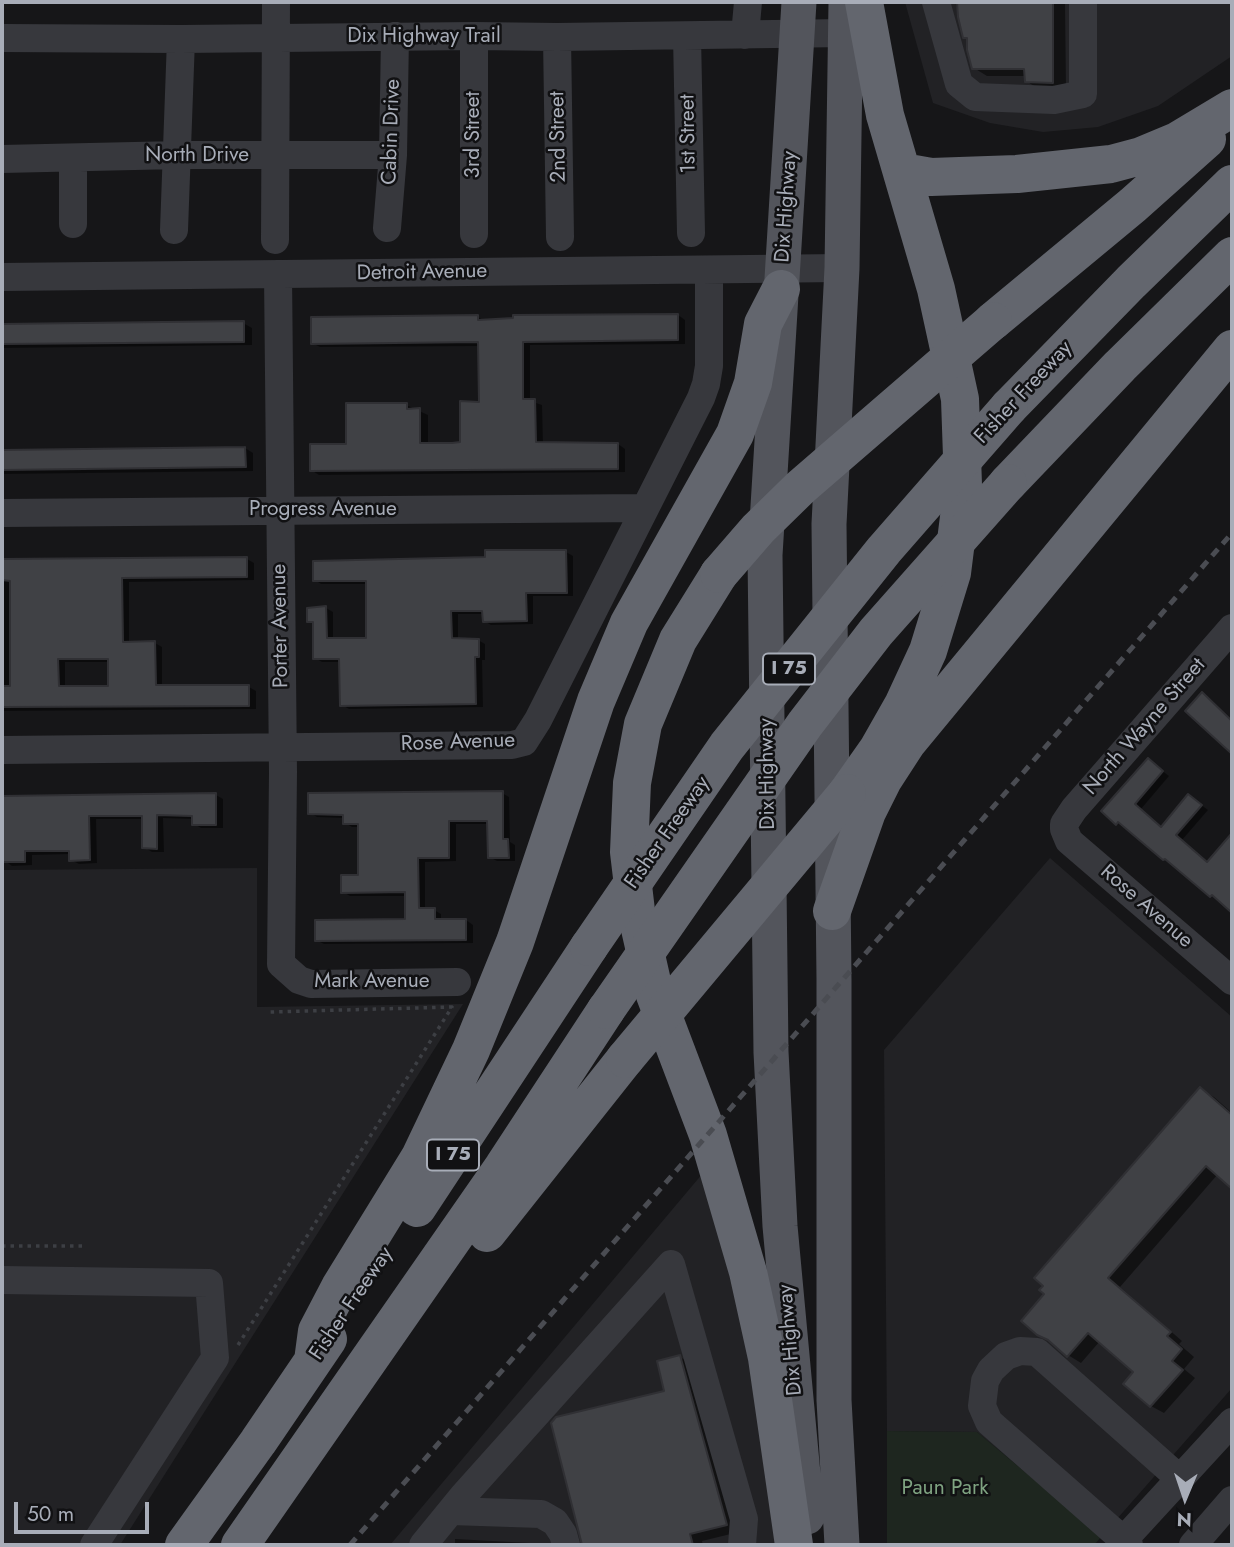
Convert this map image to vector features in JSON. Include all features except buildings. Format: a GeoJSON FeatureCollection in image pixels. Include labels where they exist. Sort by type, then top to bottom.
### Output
{"type":"FeatureCollection","features":[{"type":"Feature","properties":{"kind":"highway"},"geometry":{"type":"LineString","coordinates":[[340,1403],[376,1376],[625,1059],[848,793],[878,749],[903,705],[928,651],[952,573],[963,485],[960,399],[936,289],[852,12]]}},
{"type":"Feature","properties":{"kind":"highway"},"geometry":{"type":"LineString","coordinates":[[902,172],[931,177],[1017,174],[1111,164],[1141,156],[1177,141],[1232,108]]}},
{"type":"Feature","properties":{"kind":"highway"},"geometry":{"type":"LineString","coordinates":[[794,1545],[766,1358],[748,1272],[711,1144],[655,995],[636,911],[629,852],[632,783],[643,724],[678,640],[719,574],[758,529],[801,487],[993,321],[1133,205],[1232,117]]}},
{"type":"Feature","properties":{"kind":"highway","name":"Fisher Freeway"},"geometry":{"type":"LineString","coordinates":[[184,1545],[313,1361],[589,947],[727,746],[892,540],[1009,407],[1131,282],[1232,184]]}},
{"type":"Feature","properties":{"kind":"highway","name":"I 75"},"geometry":{"type":"LineString","coordinates":[[240,1545],[503,1167],[606,1010],[805,724],[876,632],[1008,483],[1120,366],[1232,256]]}},
{"type":"Feature","properties":{"kind":"highway"},"geometry":{"type":"LineString","coordinates":[[313,1361],[317,1331],[340,1287],[420,1157],[471,1050],[515,942],[596,701],[629,623],[735,433],[754,383],[763,324],[781,279]]}},
{"type":"Feature","properties":{"kind":"highway"},"geometry":{"type":"LineString","coordinates":[[832,911],[867,812],[883,780],[907,743],[1232,349]]}},
{"type":"Feature","properties":{"kind":"main road","name":"Dix Highway"},"geometry":{"type":"LineString","coordinates":[[842,1545],[834,1400],[830,524],[852,12]]}},
{"type":"Feature","properties":{"kind":"main road","name":"Dix Highway"},"geometry":{"type":"LineString","coordinates":[[799,18],[765,555],[771,1052],[780,1226],[809,1545]]}},
{"type":"Feature","properties":{"kind":"street"},"geometry":{"type":"LineString","coordinates":[[275,240],[276,2]]}},
{"type":"Feature","properties":{"kind":"street"},"geometry":{"type":"LineString","coordinates":[[745,36],[748,2]]}},
{"type":"Feature","properties":{"kind":"street"},"geometry":{"type":"LineString","coordinates":[[936,2],[959,84],[975,97],[1054,100],[1083,94],[1083,2]]}},
{"type":"Feature","properties":{"kind":"street","name":"Dix Highway Trail"},"geometry":{"type":"LineString","coordinates":[[2,38],[745,36],[799,18],[852,12]]}},
{"type":"Feature","properties":{"kind":"street","name":"Cabin Drive"},"geometry":{"type":"LineString","coordinates":[[387,228],[393,155],[395,36]]}},
{"type":"Feature","properties":{"kind":"street","name":"3rd Street"},"geometry":{"type":"LineString","coordinates":[[474,36],[474,234]]}},
{"type":"Feature","properties":{"kind":"street","name":"1st Street"},"geometry":{"type":"LineString","coordinates":[[687,36],[691,233]]}},
{"type":"Feature","properties":{"kind":"street","name":"2nd Street"},"geometry":{"type":"LineString","coordinates":[[557,37],[560,237]]}},
{"type":"Feature","properties":{"kind":"street"},"geometry":{"type":"LineString","coordinates":[[174,230],[181,39]]}},
{"type":"Feature","properties":{"kind":"street","name":"North Drive"},"geometry":{"type":"LineString","coordinates":[[2,159],[178,155],[393,155]]}},
{"type":"Feature","properties":{"kind":"street"},"geometry":{"type":"LineString","coordinates":[[73,158],[73,224]]}},
{"type":"Feature","properties":{"kind":"street","name":"Detroit Avenue"},"geometry":{"type":"LineString","coordinates":[[2,277],[709,270],[781,279],[842,268]]}},
{"type":"Feature","properties":{"kind":"street","name":"Rose Avenue"},"geometry":{"type":"LineString","coordinates":[[2,750],[512,745],[524,742],[538,720],[706,384],[709,366],[709,270]]}},
{"type":"Feature","properties":{"kind":"street","name":"Porter Avenue"},"geometry":{"type":"LineString","coordinates":[[278,274],[283,747],[281,964],[290,973]]}},
{"type":"Feature","properties":{"kind":"street","name":"Progress Avenue"},"geometry":{"type":"LineString","coordinates":[[2,513],[645,508]]}},
{"type":"Feature","properties":{"kind":"street","name":"North Wayne Street"},"geometry":{"type":"LineString","coordinates":[[1064,829],[1064,824],[1074,809],[1228,641]]}},
{"type":"Feature","properties":{"kind":"street","name":"Rose Avenue"},"geometry":{"type":"LineString","coordinates":[[1064,829],[1069,841],[1232,981]]}},
{"type":"Feature","properties":{"kind":"street","name":"Mark Avenue"},"geometry":{"type":"LineString","coordinates":[[290,973],[311,984],[457,982]]}},
{"type":"Feature","properties":{"kind":"street"},"geometry":{"type":"LineString","coordinates":[[423,1545],[671,1264],[744,1519],[742,1545]]}},
{"type":"Feature","properties":{"kind":"street"},"geometry":{"type":"LineString","coordinates":[[2,1280],[209,1283],[215,1358],[94,1545]]}},
{"type":"Feature","properties":{"kind":"street"},"geometry":{"type":"LineString","coordinates":[[1180,1479],[1037,1352],[1020,1351],[1006,1356],[991,1370],[985,1381],[982,1406],[989,1423],[1124,1544],[1232,1422]]}},
{"type":"Feature","properties":{"kind":"street"},"geometry":{"type":"LineString","coordinates":[[1193,1545],[1232,1500]]}},
{"type":"Feature","properties":{"kind":"street"},"geometry":{"type":"LineString","coordinates":[[451,1511],[541,1514],[555,1522],[566,1545]]}},
{"type":"Feature","properties":{"kind":"path"},"geometry":{"type":"LineString","coordinates":[[236,1348],[452,1007],[270,1012]]}},
{"type":"Feature","properties":{"kind":"path"},"geometry":{"type":"LineString","coordinates":[[2,1246],[83,1246]]}},
{"type":"Feature","properties":{"kind":"shaded area"},"geometry":{"type":"Polygon","coordinates":[[[905,2],[1232,2],[1232,56],[1158,106],[1098,127],[1043,132],[990,123],[933,103],[905,2]]]}},
{"type":"Feature","properties":{"kind":"shaded area"},"geometry":{"type":"Polygon","coordinates":[[[1050,858],[1232,1017],[1232,1388],[1102,1536],[977,1432],[887,1431],[884,1050],[1050,858]]]}},
{"type":"Feature","properties":{"kind":"shaded area"},"geometry":{"type":"Polygon","coordinates":[[[257,868],[257,1007],[463,1004],[120,1545],[2,1545],[2,870],[257,868]]]}},
{"type":"Feature","properties":{"kind":"shaded area"},"geometry":{"type":"Polygon","coordinates":[[[703,1173],[800,1545],[390,1545],[703,1173]]]}},
{"type":"Feature","properties":{"kind":"green space","name":"Paun Park"},"geometry":{"type":"Polygon","coordinates":[[[887,1431],[977,1432],[1102,1536],[1094,1545],[887,1545],[887,1431]]]}},
{"type":"Feature","properties":{"kind":"railway"},"geometry":{"type":"LineString","coordinates":[[350,1545],[1232,533]]}}]}
